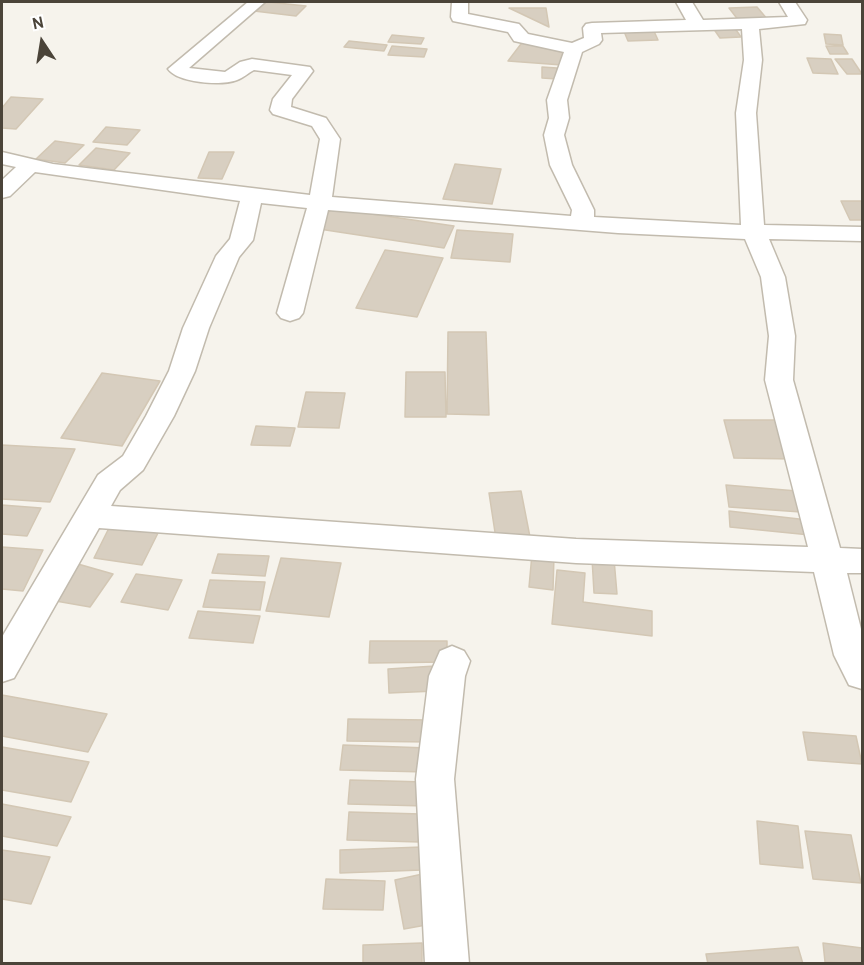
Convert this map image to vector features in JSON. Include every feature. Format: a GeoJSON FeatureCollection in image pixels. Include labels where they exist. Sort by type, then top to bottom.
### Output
{"type":"FeatureCollection","features":[{"type":"Feature","properties":{"kind":"street"},"geometry":{"type":"LineString","coordinates":[[257,2],[177,69],[188,74],[222,77],[232,76],[245,66],[252,64],[304,71],[283,99],[280,110],[319,122],[330,139],[319,202],[290,312]]}},
{"type":"Feature","properties":{"kind":"street"},"geometry":{"type":"LineString","coordinates":[[460,2],[459,17],[465,20],[513,28],[519,32],[520,37],[574,49],[593,39],[592,28],[697,26],[799,20],[787,2]]}},
{"type":"Feature","properties":{"kind":"street"},"geometry":{"type":"LineString","coordinates":[[684,2],[697,26]]}},
{"type":"Feature","properties":{"kind":"street"},"geometry":{"type":"LineString","coordinates":[[750,23],[753,60],[746,113],[753,232],[761,244],[773,277],[782,336],[779,380],[851,655],[862,674]]}},
{"type":"Feature","properties":{"kind":"street"},"geometry":{"type":"LineString","coordinates":[[574,49],[557,100],[559,118],[554,135],[561,165],[583,210],[582,223]]}},
{"type":"Feature","properties":{"kind":"street"},"geometry":{"type":"LineString","coordinates":[[2,158],[53,170],[252,195],[476,217],[753,232],[862,234]]}},
{"type":"Feature","properties":{"kind":"street"},"geometry":{"type":"LineString","coordinates":[[2,191],[32,164]]}},
{"type":"Feature","properties":{"kind":"street"},"geometry":{"type":"LineString","coordinates":[[2,667],[109,483],[133,463],[160,416],[182,371],[196,328],[228,256],[241,240],[252,195]]}},
{"type":"Feature","properties":{"kind":"street"},"geometry":{"type":"LineString","coordinates":[[89,516],[385,540],[576,551],[862,561]]}},
{"type":"Feature","properties":{"kind":"street"},"geometry":{"type":"LineString","coordinates":[[447,963],[435,779],[447,676],[452,661]]}},
{"type":"Feature","properties":{"kind":"building"},"geometry":{"type":"Polygon","coordinates":[[[264,2],[306,6],[296,16],[254,11],[264,2]]]}},
{"type":"Feature","properties":{"kind":"building"},"geometry":{"type":"Polygon","coordinates":[[[757,7],[768,20],[739,21],[729,8],[757,7]]]}},
{"type":"Feature","properties":{"kind":"building"},"geometry":{"type":"Polygon","coordinates":[[[509,8],[546,8],[549,27],[509,8]]]}},
{"type":"Feature","properties":{"kind":"building"},"geometry":{"type":"Polygon","coordinates":[[[732,24],[741,37],[720,38],[711,25],[732,24]]]}},
{"type":"Feature","properties":{"kind":"building"},"geometry":{"type":"Polygon","coordinates":[[[623,29],[653,29],[658,40],[628,41],[623,29]]]}},
{"type":"Feature","properties":{"kind":"building"},"geometry":{"type":"Polygon","coordinates":[[[824,34],[841,35],[843,45],[826,44],[824,34]]]}},
{"type":"Feature","properties":{"kind":"building"},"geometry":{"type":"Polygon","coordinates":[[[392,35],[424,38],[421,44],[388,42],[392,35]]]}},
{"type":"Feature","properties":{"kind":"building"},"geometry":{"type":"Polygon","coordinates":[[[524,40],[565,48],[562,65],[508,61],[524,40]]]}},
{"type":"Feature","properties":{"kind":"building"},"geometry":{"type":"Polygon","coordinates":[[[349,41],[387,45],[384,51],[344,47],[349,41]]]}},
{"type":"Feature","properties":{"kind":"building"},"geometry":{"type":"Polygon","coordinates":[[[392,46],[427,49],[424,57],[388,55],[392,46]]]}},
{"type":"Feature","properties":{"kind":"building"},"geometry":{"type":"Polygon","coordinates":[[[826,46],[843,46],[848,54],[830,54],[826,46]]]}},
{"type":"Feature","properties":{"kind":"building"},"geometry":{"type":"Polygon","coordinates":[[[807,58],[831,59],[838,74],[813,73],[807,58]]]}},
{"type":"Feature","properties":{"kind":"building"},"geometry":{"type":"Polygon","coordinates":[[[835,59],[852,59],[862,74],[847,74],[835,59]]]}},
{"type":"Feature","properties":{"kind":"building"},"geometry":{"type":"Polygon","coordinates":[[[542,67],[557,68],[557,79],[542,78],[542,67]]]}},
{"type":"Feature","properties":{"kind":"building"},"geometry":{"type":"Polygon","coordinates":[[[11,97],[43,99],[16,129],[2,128],[2,108],[11,97]]]}},
{"type":"Feature","properties":{"kind":"building"},"geometry":{"type":"Polygon","coordinates":[[[106,127],[140,130],[127,145],[93,142],[106,127]]]}},
{"type":"Feature","properties":{"kind":"building"},"geometry":{"type":"Polygon","coordinates":[[[55,141],[84,145],[65,163],[36,159],[55,141]]]}},
{"type":"Feature","properties":{"kind":"building"},"geometry":{"type":"Polygon","coordinates":[[[96,148],[130,153],[114,170],[79,165],[96,148]]]}},
{"type":"Feature","properties":{"kind":"building"},"geometry":{"type":"Polygon","coordinates":[[[209,152],[234,152],[222,179],[198,178],[209,152]]]}},
{"type":"Feature","properties":{"kind":"building"},"geometry":{"type":"Polygon","coordinates":[[[455,164],[501,169],[492,204],[443,199],[455,164]]]}},
{"type":"Feature","properties":{"kind":"building"},"geometry":{"type":"Polygon","coordinates":[[[841,201],[862,201],[862,220],[850,220],[841,201]]]}},
{"type":"Feature","properties":{"kind":"building"},"geometry":{"type":"Polygon","coordinates":[[[331,208],[454,226],[444,248],[319,229],[331,208]]]}},
{"type":"Feature","properties":{"kind":"building"},"geometry":{"type":"Polygon","coordinates":[[[457,230],[513,234],[510,262],[451,258],[457,230]]]}},
{"type":"Feature","properties":{"kind":"building"},"geometry":{"type":"Polygon","coordinates":[[[385,250],[443,258],[417,317],[356,308],[385,250]]]}},
{"type":"Feature","properties":{"kind":"building"},"geometry":{"type":"Polygon","coordinates":[[[448,332],[486,332],[489,415],[447,414],[448,332]]]}},
{"type":"Feature","properties":{"kind":"building"},"geometry":{"type":"Polygon","coordinates":[[[406,372],[445,372],[446,417],[405,417],[406,372]]]}},
{"type":"Feature","properties":{"kind":"building"},"geometry":{"type":"Polygon","coordinates":[[[102,373],[160,381],[122,446],[61,438],[102,373]]]}},
{"type":"Feature","properties":{"kind":"building"},"geometry":{"type":"Polygon","coordinates":[[[306,392],[345,393],[339,428],[298,427],[306,392]]]}},
{"type":"Feature","properties":{"kind":"building"},"geometry":{"type":"Polygon","coordinates":[[[724,420],[780,420],[792,459],[734,458],[724,420]]]}},
{"type":"Feature","properties":{"kind":"building"},"geometry":{"type":"Polygon","coordinates":[[[256,426],[295,428],[290,446],[251,445],[256,426]]]}},
{"type":"Feature","properties":{"kind":"building"},"geometry":{"type":"Polygon","coordinates":[[[2,445],[75,449],[50,502],[2,499],[2,445]]]}},
{"type":"Feature","properties":{"kind":"building"},"geometry":{"type":"Polygon","coordinates":[[[726,485],[797,491],[801,512],[729,507],[726,485]]]}},
{"type":"Feature","properties":{"kind":"building"},"geometry":{"type":"Polygon","coordinates":[[[521,491],[530,537],[496,539],[489,493],[521,491]]]}},
{"type":"Feature","properties":{"kind":"building"},"geometry":{"type":"Polygon","coordinates":[[[2,505],[41,508],[27,536],[2,534],[2,505]]]}},
{"type":"Feature","properties":{"kind":"building"},"geometry":{"type":"Polygon","coordinates":[[[729,511],[808,520],[810,535],[730,527],[729,511]]]}},
{"type":"Feature","properties":{"kind":"building"},"geometry":{"type":"Polygon","coordinates":[[[110,526],[158,533],[142,565],[94,558],[110,526]]]}},
{"type":"Feature","properties":{"kind":"building"},"geometry":{"type":"Polygon","coordinates":[[[2,547],[43,550],[23,591],[2,589],[2,547]]]}},
{"type":"Feature","properties":{"kind":"building"},"geometry":{"type":"Polygon","coordinates":[[[218,554],[269,556],[265,576],[212,573],[218,554]]]}},
{"type":"Feature","properties":{"kind":"building"},"geometry":{"type":"Polygon","coordinates":[[[532,554],[554,556],[553,590],[529,587],[532,554]]]}},
{"type":"Feature","properties":{"kind":"building"},"geometry":{"type":"Polygon","coordinates":[[[281,558],[341,563],[329,617],[266,611],[281,558]]]}},
{"type":"Feature","properties":{"kind":"building"},"geometry":{"type":"Polygon","coordinates":[[[592,558],[614,559],[617,594],[594,593],[592,558]]]}},
{"type":"Feature","properties":{"kind":"building"},"geometry":{"type":"Polygon","coordinates":[[[78,564],[113,574],[90,607],[50,600],[78,564]]]}},
{"type":"Feature","properties":{"kind":"building"},"geometry":{"type":"Polygon","coordinates":[[[557,570],[585,573],[583,602],[652,611],[652,636],[552,624],[557,570]]]}},
{"type":"Feature","properties":{"kind":"building"},"geometry":{"type":"Polygon","coordinates":[[[136,574],[182,580],[168,610],[121,602],[136,574]]]}},
{"type":"Feature","properties":{"kind":"building"},"geometry":{"type":"Polygon","coordinates":[[[210,580],[265,582],[260,610],[203,607],[210,580]]]}},
{"type":"Feature","properties":{"kind":"building"},"geometry":{"type":"Polygon","coordinates":[[[198,611],[260,616],[253,643],[189,638],[198,611]]]}},
{"type":"Feature","properties":{"kind":"building"},"geometry":{"type":"Polygon","coordinates":[[[370,641],[447,641],[447,662],[369,663],[370,641]]]}},
{"type":"Feature","properties":{"kind":"building"},"geometry":{"type":"Polygon","coordinates":[[[435,666],[436,691],[389,693],[388,669],[435,666]]]}},
{"type":"Feature","properties":{"kind":"building"},"geometry":{"type":"Polygon","coordinates":[[[2,695],[107,714],[88,752],[2,736],[2,695]]]}},
{"type":"Feature","properties":{"kind":"building"},"geometry":{"type":"Polygon","coordinates":[[[348,719],[430,720],[430,742],[347,741],[348,719]]]}},
{"type":"Feature","properties":{"kind":"building"},"geometry":{"type":"Polygon","coordinates":[[[803,732],[856,736],[862,764],[808,760],[803,732]]]}},
{"type":"Feature","properties":{"kind":"building"},"geometry":{"type":"Polygon","coordinates":[[[343,745],[428,748],[427,772],[340,770],[343,745]]]}},
{"type":"Feature","properties":{"kind":"building"},"geometry":{"type":"Polygon","coordinates":[[[2,747],[89,762],[71,802],[2,790],[2,747]]]}},
{"type":"Feature","properties":{"kind":"building"},"geometry":{"type":"Polygon","coordinates":[[[350,780],[426,782],[425,806],[348,804],[350,780]]]}},
{"type":"Feature","properties":{"kind":"building"},"geometry":{"type":"Polygon","coordinates":[[[2,804],[71,817],[57,846],[2,836],[2,804]]]}},
{"type":"Feature","properties":{"kind":"building"},"geometry":{"type":"Polygon","coordinates":[[[349,812],[421,814],[420,842],[347,840],[349,812]]]}},
{"type":"Feature","properties":{"kind":"building"},"geometry":{"type":"Polygon","coordinates":[[[757,821],[798,826],[803,868],[760,864],[757,821]]]}},
{"type":"Feature","properties":{"kind":"building"},"geometry":{"type":"Polygon","coordinates":[[[805,831],[851,835],[861,883],[813,879],[805,831]]]}},
{"type":"Feature","properties":{"kind":"building"},"geometry":{"type":"Polygon","coordinates":[[[422,847],[422,870],[340,873],[340,850],[422,847]]]}},
{"type":"Feature","properties":{"kind":"building"},"geometry":{"type":"Polygon","coordinates":[[[2,850],[50,857],[31,904],[2,899],[2,850]]]}},
{"type":"Feature","properties":{"kind":"building"},"geometry":{"type":"Polygon","coordinates":[[[427,873],[437,923],[404,929],[395,880],[427,873]]]}},
{"type":"Feature","properties":{"kind":"building"},"geometry":{"type":"Polygon","coordinates":[[[326,879],[385,881],[383,910],[323,909],[326,879]]]}},
{"type":"Feature","properties":{"kind":"building"},"geometry":{"type":"Polygon","coordinates":[[[422,943],[422,964],[363,964],[363,945],[422,943]]]}},
{"type":"Feature","properties":{"kind":"building"},"geometry":{"type":"Polygon","coordinates":[[[823,943],[862,948],[862,964],[825,962],[823,943]]]}},
{"type":"Feature","properties":{"kind":"building"},"geometry":{"type":"Polygon","coordinates":[[[798,947],[803,964],[708,964],[706,954],[798,947]]]}}]}
